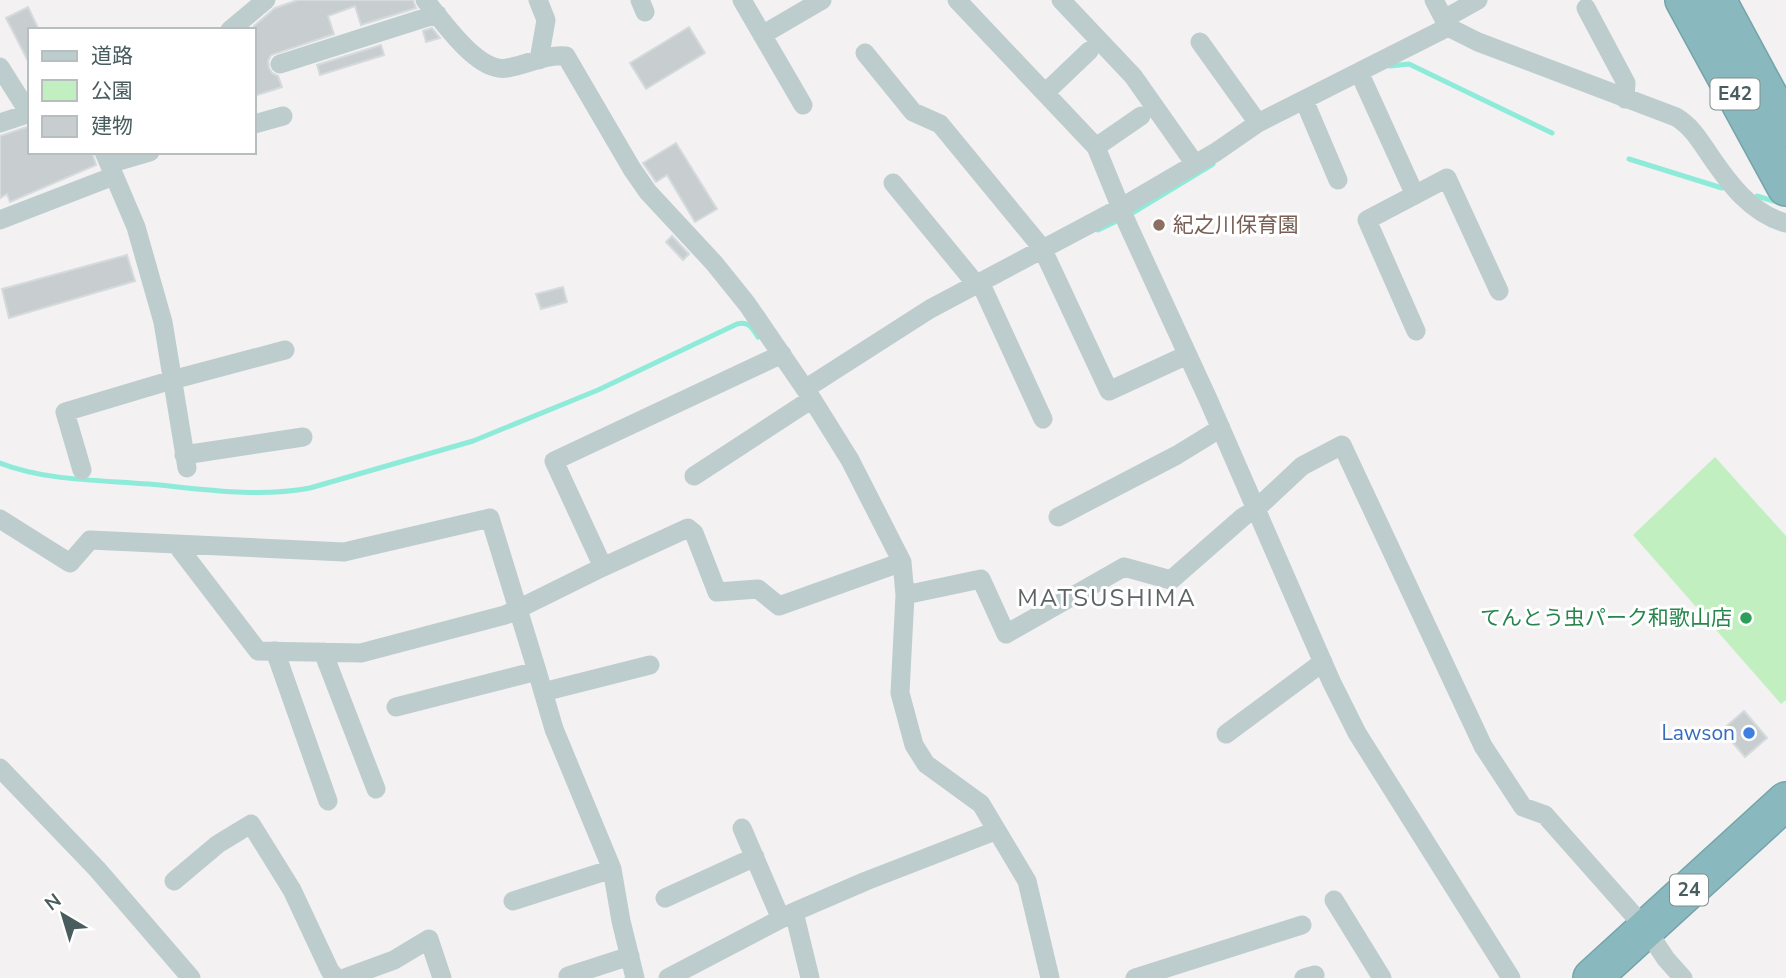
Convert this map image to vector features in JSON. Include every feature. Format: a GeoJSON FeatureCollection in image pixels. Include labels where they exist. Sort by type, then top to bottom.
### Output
{"type":"FeatureCollection","features":[{"type":"Feature","properties":{"kind":"highway","name":"E42"},"geometry":{"type":"LineString","coordinates":[[1684,0],[1786,187]]}},
{"type":"Feature","properties":{"kind":"highway","name":"E42"},"geometry":{"type":"LineString","coordinates":[[1717,0],[1786,128]]}},
{"type":"Feature","properties":{"kind":"highway","name":"24"},"geometry":{"type":"LineString","coordinates":[[1592,978],[1786,801]]}},
{"type":"Feature","properties":{"kind":"street"},"geometry":{"type":"LineString","coordinates":[[232,28],[266,0]]}},
{"type":"Feature","properties":{"kind":"street"},"geometry":{"type":"LineString","coordinates":[[538,0],[546,20],[538,60]]}},
{"type":"Feature","properties":{"kind":"street"},"geometry":{"type":"LineString","coordinates":[[742,0],[803,105]]}},
{"type":"Feature","properties":{"kind":"street"},"geometry":{"type":"LineString","coordinates":[[762,35],[822,0]]}},
{"type":"Feature","properties":{"kind":"street"},"geometry":{"type":"LineString","coordinates":[[957,0],[1096,147],[1323,662],[1357,733],[1511,978]]}},
{"type":"Feature","properties":{"kind":"street"},"geometry":{"type":"LineString","coordinates":[[1061,0],[1133,76],[1195,164]]}},
{"type":"Feature","properties":{"kind":"street"},"geometry":{"type":"LineString","coordinates":[[1434,0],[1446,23],[1478,42],[1689,124],[1728,182],[1762,212],[1786,223]]}},
{"type":"Feature","properties":{"kind":"street"},"geometry":{"type":"LineString","coordinates":[[694,476],[930,309],[981,287],[1045,254],[1258,123],[1362,77],[1478,0]]}},
{"type":"Feature","properties":{"kind":"street"},"geometry":{"type":"LineString","coordinates":[[280,64],[431,7],[473,55],[503,69],[555,55],[566,56],[648,192],[714,263],[747,304],[776,357],[809,394],[850,460],[902,562],[905,595],[900,693],[914,745],[926,764],[981,804],[1027,881],[1050,978]]}},
{"type":"Feature","properties":{"kind":"street"},"geometry":{"type":"LineString","coordinates":[[1586,8],[1626,83],[1625,99]]}},
{"type":"Feature","properties":{"kind":"street"},"geometry":{"type":"LineString","coordinates":[[1200,42],[1258,123]]}},
{"type":"Feature","properties":{"kind":"street"},"geometry":{"type":"LineString","coordinates":[[1045,93],[1089,51]]}},
{"type":"Feature","properties":{"kind":"street"},"geometry":{"type":"LineString","coordinates":[[865,53],[913,112],[940,124],[1045,254],[1109,391],[1187,355]]}},
{"type":"Feature","properties":{"kind":"street"},"geometry":{"type":"LineString","coordinates":[[0,67],[28,111]]}},
{"type":"Feature","properties":{"kind":"street"},"geometry":{"type":"LineString","coordinates":[[1362,77],[1415,195]]}},
{"type":"Feature","properties":{"kind":"street"},"geometry":{"type":"LineString","coordinates":[[1306,104],[1338,180]]}},
{"type":"Feature","properties":{"kind":"street"},"geometry":{"type":"LineString","coordinates":[[0,123],[28,113]]}},
{"type":"Feature","properties":{"kind":"street"},"geometry":{"type":"LineString","coordinates":[[256,123],[283,116]]}},
{"type":"Feature","properties":{"kind":"street"},"geometry":{"type":"LineString","coordinates":[[1096,147],[1141,116]]}},
{"type":"Feature","properties":{"kind":"street"},"geometry":{"type":"LineString","coordinates":[[0,220],[109,164],[143,154]]}},
{"type":"Feature","properties":{"kind":"street"},"geometry":{"type":"LineString","coordinates":[[109,164],[136,227],[163,322],[185,461],[303,437]]}},
{"type":"Feature","properties":{"kind":"street"},"geometry":{"type":"LineString","coordinates":[[1416,331],[1367,220],[1447,178],[1499,291]]}},
{"type":"Feature","properties":{"kind":"street"},"geometry":{"type":"LineString","coordinates":[[893,183],[981,287],[1043,419]]}},
{"type":"Feature","properties":{"kind":"street"},"geometry":{"type":"LineString","coordinates":[[82,470],[65,412],[172,380],[285,351]]}},
{"type":"Feature","properties":{"kind":"street"},"geometry":{"type":"LineString","coordinates":[[603,567],[554,461],[776,357]]}},
{"type":"Feature","properties":{"kind":"street"},"geometry":{"type":"LineString","coordinates":[[1059,517],[1177,455],[1221,428]]}},
{"type":"Feature","properties":{"kind":"street"},"geometry":{"type":"LineString","coordinates":[[905,595],[981,579],[1006,634],[1124,567],[1171,580],[1243,517],[1256,509],[1302,466],[1342,445],[1483,746],[1523,807],[1545,815],[1646,929],[1666,959],[1683,978]]}},
{"type":"Feature","properties":{"kind":"street"},"geometry":{"type":"LineString","coordinates":[[0,519],[70,564],[90,540],[344,552],[490,518],[555,730],[612,869],[635,978]]}},
{"type":"Feature","properties":{"kind":"street"},"geometry":{"type":"LineString","coordinates":[[176,544],[258,651],[361,653],[505,615],[688,528],[694,533],[717,592],[758,589],[779,606],[902,562]]}},
{"type":"Feature","properties":{"kind":"street"},"geometry":{"type":"LineString","coordinates":[[275,651],[328,801]]}},
{"type":"Feature","properties":{"kind":"street"},"geometry":{"type":"LineString","coordinates":[[323,652],[376,789]]}},
{"type":"Feature","properties":{"kind":"street"},"geometry":{"type":"LineString","coordinates":[[1226,734],[1323,662]]}},
{"type":"Feature","properties":{"kind":"street"},"geometry":{"type":"LineString","coordinates":[[543,692],[650,665]]}},
{"type":"Feature","properties":{"kind":"street"},"geometry":{"type":"LineString","coordinates":[[396,707],[537,671]]}},
{"type":"Feature","properties":{"kind":"street"},"geometry":{"type":"LineString","coordinates":[[0,768],[97,869],[191,978]]}},
{"type":"Feature","properties":{"kind":"street"},"geometry":{"type":"LineString","coordinates":[[174,881],[218,845],[251,824],[292,890],[330,971],[336,978]]}},
{"type":"Feature","properties":{"kind":"street"},"geometry":{"type":"LineString","coordinates":[[742,828],[755,858],[788,916],[810,978]]}},
{"type":"Feature","properties":{"kind":"street"},"geometry":{"type":"LineString","coordinates":[[667,978],[788,916],[995,831]]}},
{"type":"Feature","properties":{"kind":"street"},"geometry":{"type":"LineString","coordinates":[[664,898],[755,858]]}},
{"type":"Feature","properties":{"kind":"street"},"geometry":{"type":"LineString","coordinates":[[513,901],[612,869]]}},
{"type":"Feature","properties":{"kind":"street"},"geometry":{"type":"LineString","coordinates":[[1334,900],[1382,978]]}},
{"type":"Feature","properties":{"kind":"street"},"geometry":{"type":"LineString","coordinates":[[1135,978],[1302,925]]}},
{"type":"Feature","properties":{"kind":"street"},"geometry":{"type":"LineString","coordinates":[[345,978],[394,960],[429,939],[442,978]]}},
{"type":"Feature","properties":{"kind":"street"},"geometry":{"type":"LineString","coordinates":[[568,976],[630,956]]}},
{"type":"Feature","properties":{"kind":"green space","name":"てんとう虫パーク和歌山店"},"geometry":{"type":"Polygon","coordinates":[[[1715,457],[1786,536],[1786,700],[1781,704],[1633,535],[1715,457]]]}},
{"type":"Feature","properties":{"kind":"building"},"geometry":{"type":"Polygon","coordinates":[[[298,0],[413,0],[416,8],[361,25],[355,6],[328,16],[334,34],[271,55],[269,68],[278,76],[282,87],[256,95],[254,26],[275,8],[298,0]]]}},
{"type":"Feature","properties":{"kind":"building"},"geometry":{"type":"Polygon","coordinates":[[[28,7],[38,28],[28,28],[28,61],[6,18],[28,7]]]}},
{"type":"Feature","properties":{"kind":"building"},"geometry":{"type":"Polygon","coordinates":[[[689,27],[705,53],[646,89],[630,63],[689,27]]]}},
{"type":"Feature","properties":{"kind":"building"},"geometry":{"type":"Polygon","coordinates":[[[432,28],[440,38],[426,42],[423,31],[432,28]]]}},
{"type":"Feature","properties":{"kind":"building"},"geometry":{"type":"Polygon","coordinates":[[[381,45],[384,55],[320,75],[317,65],[381,45]]]}},
{"type":"Feature","properties":{"kind":"building"},"geometry":{"type":"Polygon","coordinates":[[[28,127],[28,154],[93,154],[96,165],[10,202],[7,194],[0,198],[0,136],[28,127]]]}},
{"type":"Feature","properties":{"kind":"building"},"geometry":{"type":"Polygon","coordinates":[[[676,143],[717,209],[695,222],[667,175],[656,182],[643,163],[676,143]]]}},
{"type":"Feature","properties":{"kind":"building"},"geometry":{"type":"Polygon","coordinates":[[[672,236],[689,254],[683,260],[666,242],[672,236]]]}},
{"type":"Feature","properties":{"kind":"building"},"geometry":{"type":"Polygon","coordinates":[[[127,255],[135,281],[9,318],[2,289],[127,255]]]}},
{"type":"Feature","properties":{"kind":"building"},"geometry":{"type":"Polygon","coordinates":[[[563,287],[567,302],[541,309],[536,294],[563,287]]]}},
{"type":"Feature","properties":{"kind":"building"},"geometry":{"type":"Polygon","coordinates":[[[1744,711],[1767,738],[1745,757],[1722,730],[1744,711]]]}},
{"type":"Feature","properties":{"kind":"waterway"},"geometry":{"type":"LineString","coordinates":[[1390,66],[1409,64],[1552,133]]}},
{"type":"Feature","properties":{"kind":"waterway"},"geometry":{"type":"LineString","coordinates":[[1629,159],[1722,188]]}},
{"type":"Feature","properties":{"kind":"waterway"},"geometry":{"type":"LineString","coordinates":[[1134,212],[1213,164]]}},
{"type":"Feature","properties":{"kind":"waterway"},"geometry":{"type":"LineString","coordinates":[[1757,196],[1780,203]]}},
{"type":"Feature","properties":{"kind":"waterway"},"geometry":{"type":"LineString","coordinates":[[1098,230],[1121,219]]}},
{"type":"Feature","properties":{"kind":"waterway"},"geometry":{"type":"LineString","coordinates":[[0,463],[54,476],[209,490],[270,492],[310,488],[473,441],[598,390],[737,324],[747,324],[758,337]]}},
{"type":"Feature","properties":{"kind":"place","name":"紀之川保育園"},"geometry":{"type":"Point","coordinates":[1159,225]}},
{"type":"Feature","properties":{"kind":"place","name":"てんとう虫パーク和歌山店"},"geometry":{"type":"Point","coordinates":[1746,618]}},
{"type":"Feature","properties":{"kind":"place","name":"Lawson"},"geometry":{"type":"Point","coordinates":[1749,733]}},
{"type":"Feature","properties":{"kind":"district","name":"MATSUSHIMA"},"geometry":{"type":"Point","coordinates":[1107,598]}}]}
